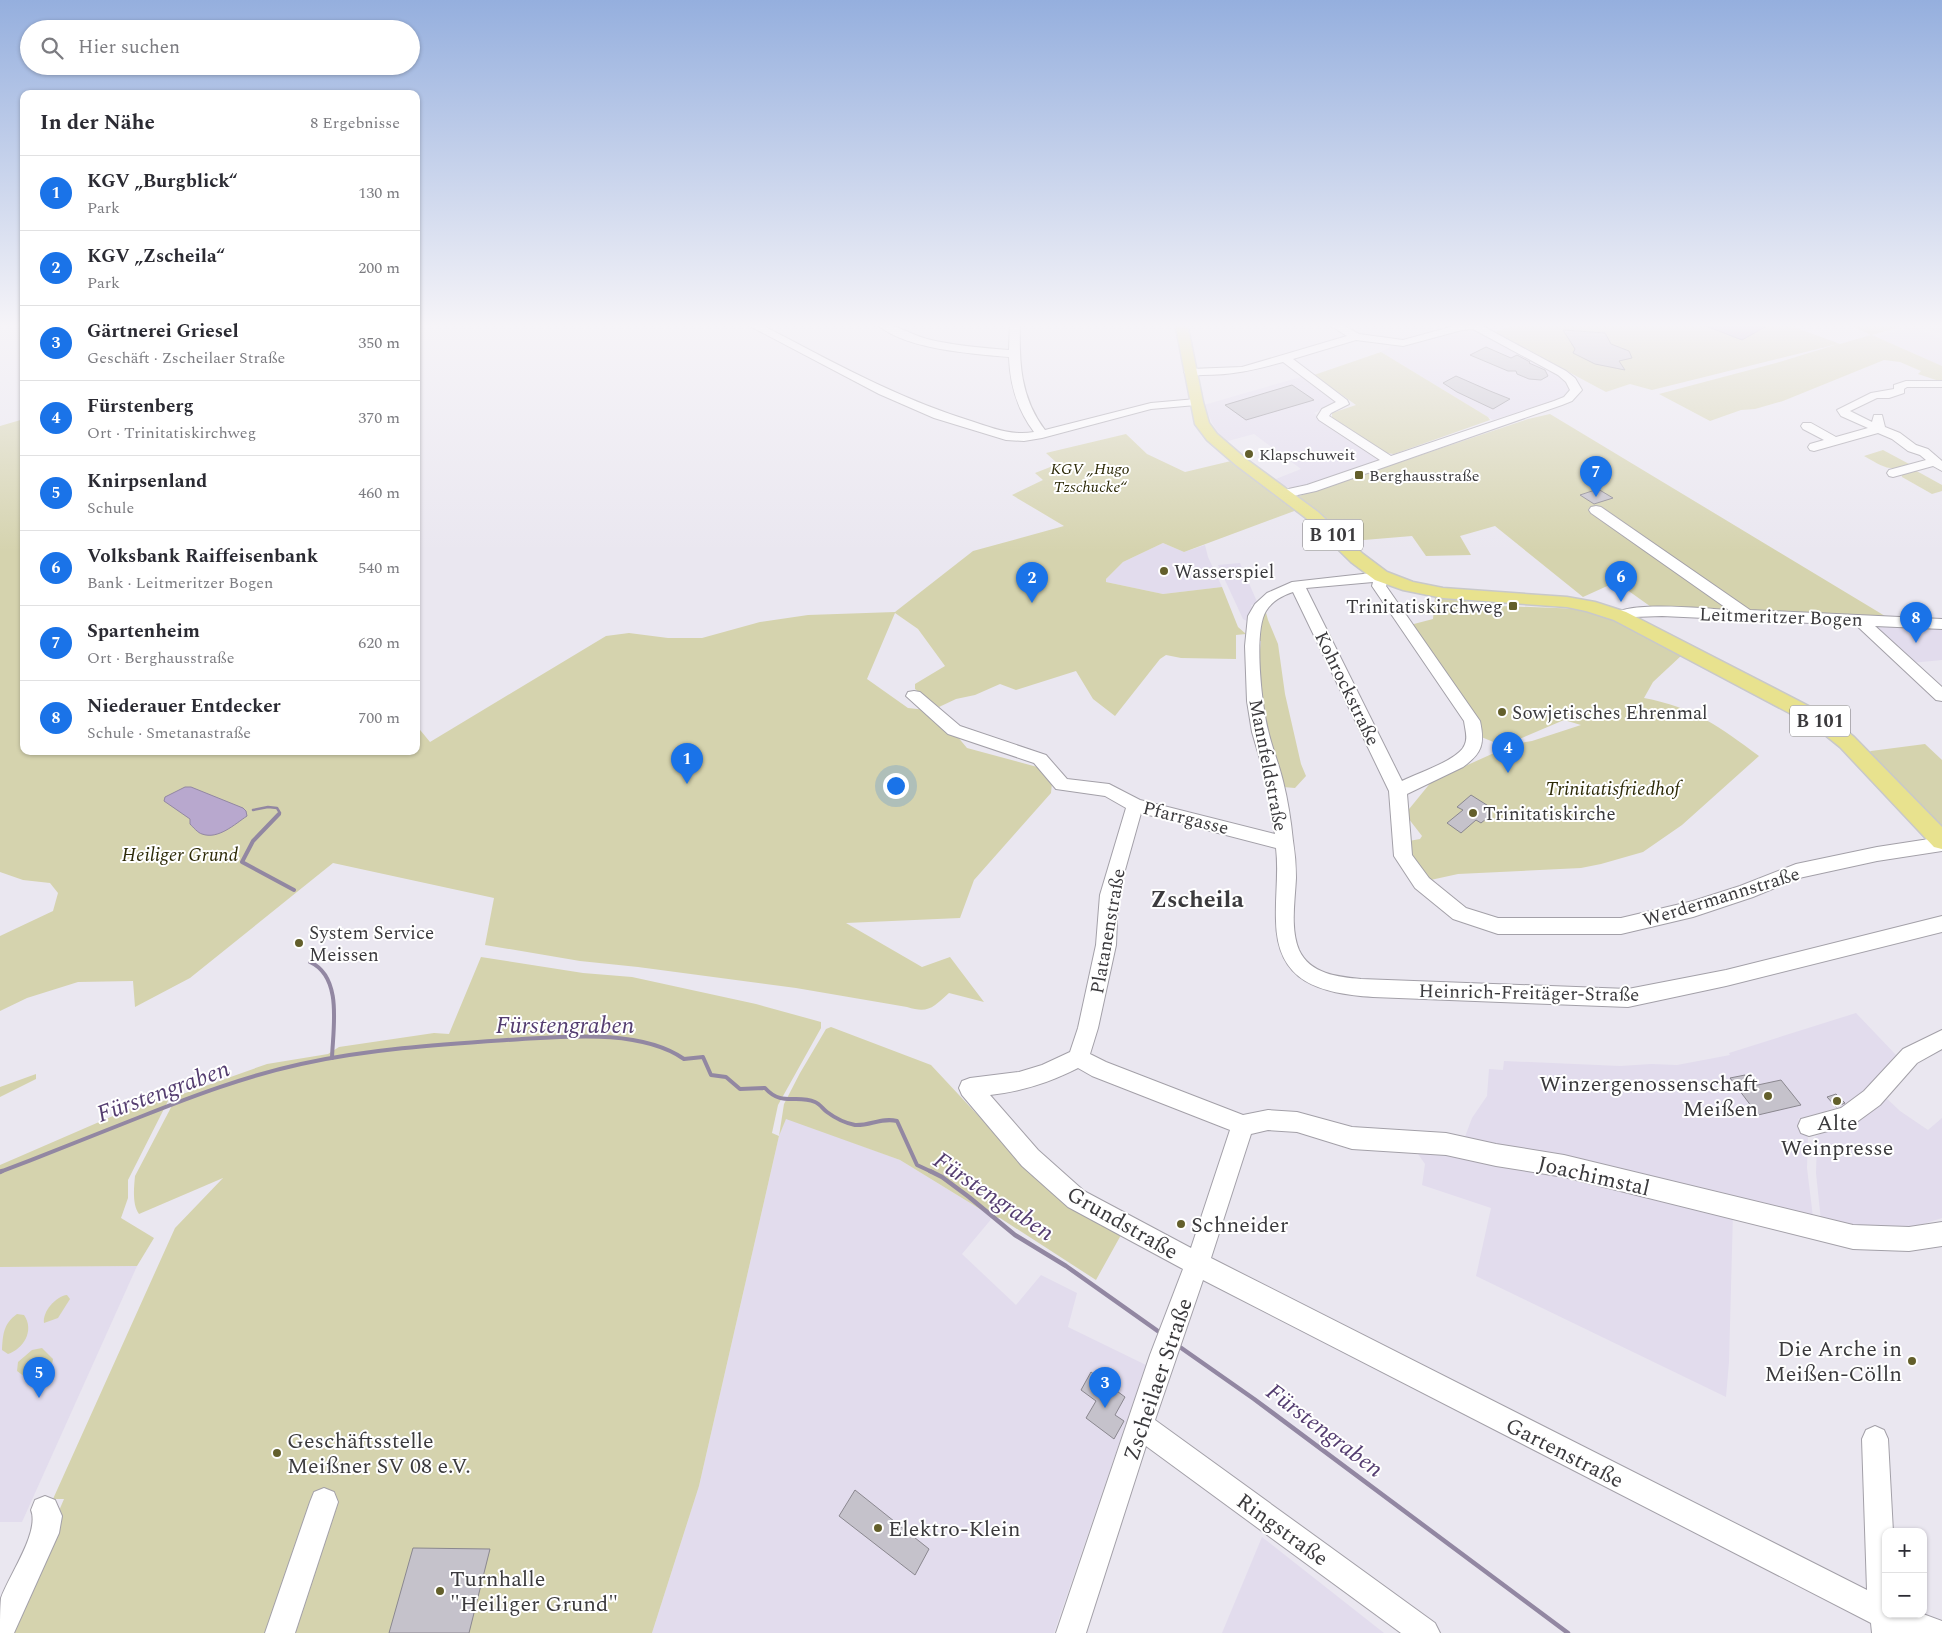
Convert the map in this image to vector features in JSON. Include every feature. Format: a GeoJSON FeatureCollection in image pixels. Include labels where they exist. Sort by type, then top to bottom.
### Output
{"type":"FeatureCollection","features":[{"type":"Feature","properties":{"kind":"main road","name":"B 101"},"geometry":{"type":"LineString","coordinates":[[1196,402],[1202,424],[1212,437],[1241,462],[1325,526],[1357,558],[1382,576],[1409,586],[1443,593],[1567,602],[1589,606],[1620,616],[1821,721],[1847,742],[1942,843]]}},
{"type":"Feature","properties":{"kind":"street"},"geometry":{"type":"LineString","coordinates":[[900,399],[938,415],[1006,436],[1024,437],[1151,406],[1196,402]]}},
{"type":"Feature","properties":{"kind":"street"},"geometry":{"type":"LineString","coordinates":[[1021,399],[1028,417],[1042,434]]}},
{"type":"Feature","properties":{"kind":"street"},"geometry":{"type":"LineString","coordinates":[[1340,399],[1343,404],[1326,412],[1323,417],[1389,461]]}},
{"type":"Feature","properties":{"kind":"street"},"geometry":{"type":"LineString","coordinates":[[1284,494],[1311,488],[1566,399]]}},
{"type":"Feature","properties":{"kind":"street"},"geometry":{"type":"LineString","coordinates":[[1866,399],[1852,406],[1879,419],[1879,428]]}},
{"type":"Feature","properties":{"kind":"street"},"geometry":{"type":"LineString","coordinates":[[1807,426],[1834,441]]}},
{"type":"Feature","properties":{"kind":"street"},"geometry":{"type":"LineString","coordinates":[[1814,447],[1879,428],[1896,436],[1912,448],[1924,452],[1939,464]]}},
{"type":"Feature","properties":{"kind":"street"},"geometry":{"type":"LineString","coordinates":[[1893,473],[1939,464]]}},
{"type":"Feature","properties":{"kind":"street"},"geometry":{"type":"LineString","coordinates":[[1596,510],[1747,616]]}},
{"type":"Feature","properties":{"kind":"street"},"geometry":{"type":"LineString","coordinates":[[1382,576],[1379,586],[1460,700],[1472,721],[1475,737],[1473,748],[1461,760],[1398,791]]}},
{"type":"Feature","properties":{"kind":"street","name":"Mannfeldstraße"},"geometry":{"type":"LineString","coordinates":[[1284,843],[1273,774],[1258,725],[1253,674],[1252,633],[1258,608],[1272,596],[1297,585],[1364,580],[1382,576]]}},
{"type":"Feature","properties":{"kind":"street","name":"Kohrockstraße"},"geometry":{"type":"LineString","coordinates":[[1297,585],[1398,791]]}},
{"type":"Feature","properties":{"kind":"street","name":"Leitmeritzer Bogen"},"geometry":{"type":"LineString","coordinates":[[1620,616],[1631,612],[1645,611],[1942,624]]}},
{"type":"Feature","properties":{"kind":"street"},"geometry":{"type":"LineString","coordinates":[[1859,619],[1942,696]]}},
{"type":"Feature","properties":{"kind":"street","name":"Pfarrgasse"},"geometry":{"type":"LineString","coordinates":[[914,696],[954,730],[1040,759],[1062,785],[1109,790],[1135,805],[1284,843]]}},
{"type":"Feature","properties":{"kind":"street","name":"Werdermannstraße"},"geometry":{"type":"LineString","coordinates":[[1398,791],[1403,856],[1422,883],[1460,914],[1498,926],[1621,926],[1693,909],[1746,892],[1796,871],[1942,843]]}},
{"type":"Feature","properties":{"kind":"street","name":"Platanenstraße"},"geometry":{"type":"LineString","coordinates":[[1078,1058],[1088,1028],[1106,945],[1109,895],[1135,805]]}},
{"type":"Feature","properties":{"kind":"street","name":"Heinrich-Freitäger-Straße"},"geometry":{"type":"LineString","coordinates":[[1284,843],[1286,856],[1287,939],[1291,953],[1304,972],[1318,981],[1344,986],[1628,998],[1726,978],[1942,924]]}},
{"type":"Feature","properties":{"kind":"street"},"geometry":{"type":"LineString","coordinates":[[1809,1126],[1846,1116],[1872,1098],[1910,1056],[1942,1039]]}},
{"type":"Feature","properties":{"kind":"street"},"geometry":{"type":"LineString","coordinates":[[1078,1058],[1099,1069],[1243,1125]]}},
{"type":"Feature","properties":{"kind":"street","name":"Grundstraße"},"geometry":{"type":"LineString","coordinates":[[1078,1058],[1046,1073],[1019,1082],[970,1088],[1030,1158],[1076,1198],[1197,1264]]}},
{"type":"Feature","properties":{"kind":"street","name":"Joachimstal"},"geometry":{"type":"LineString","coordinates":[[1243,1125],[1268,1120],[1297,1122],[1352,1138],[1446,1144],[1496,1156],[1564,1166],[1816,1226],[1853,1237],[1900,1240],[1923,1239],[1942,1234]]}},
{"type":"Feature","properties":{"kind":"street","name":"Zscheilaer Straße"},"geometry":{"type":"LineString","coordinates":[[1071,1633],[1163,1355],[1197,1264],[1243,1125]]}},
{"type":"Feature","properties":{"kind":"street","name":"Gartenstraße"},"geometry":{"type":"LineString","coordinates":[[1197,1264],[1885,1624],[1935,1633]]}},
{"type":"Feature","properties":{"kind":"street","name":"Ringstraße"},"geometry":{"type":"LineString","coordinates":[[1141,1426],[1425,1633]]}},
{"type":"Feature","properties":{"kind":"street"},"geometry":{"type":"LineString","coordinates":[[1875,1439],[1885,1624]]}},
{"type":"Feature","properties":{"kind":"street"},"geometry":{"type":"LineString","coordinates":[[280,1633],[324,1502]]}},
{"type":"Feature","properties":{"kind":"street"},"geometry":{"type":"LineString","coordinates":[[0,1632],[45,1533],[48,1516],[45,1510]]}},
{"type":"Feature","properties":{"kind":"shaded area"},"geometry":{"type":"Polygon","coordinates":[[[1224,399],[1336,399],[1337,403],[1314,413],[1384,461],[1306,486],[1301,485],[1292,488],[1284,486],[1276,479],[1301,469],[1254,434],[1224,442],[1212,423],[1204,405],[1224,399]]]}},
{"type":"Feature","properties":{"kind":"shaded area"},"geometry":{"type":"Polygon","coordinates":[[[1459,399],[1561,399],[1493,420],[1459,399]]]}},
{"type":"Feature","properties":{"kind":"shaded area","name":"Wasserspiel"},"geometry":{"type":"Polygon","coordinates":[[[1163,543],[1184,552],[1205,545],[1208,557],[1222,587],[1163,594],[1106,582],[1106,579],[1123,562],[1163,543]]]}},
{"type":"Feature","properties":{"kind":"shaded area"},"geometry":{"type":"Polygon","coordinates":[[[1240,563],[1258,604],[1251,605],[1253,610],[1249,622],[1243,619],[1218,565],[1240,563]]]}},
{"type":"Feature","properties":{"kind":"shaded area"},"geometry":{"type":"Polygon","coordinates":[[[1874,622],[1942,627],[1942,660],[1911,663],[1871,626],[1874,622]]]}},
{"type":"Feature","properties":{"kind":"shaded area"},"geometry":{"type":"Polygon","coordinates":[[[185,787],[191,787],[243,808],[247,816],[220,833],[208,835],[200,833],[190,824],[190,819],[164,801],[165,797],[185,787]]]}},
{"type":"Feature","properties":{"kind":"shaded area"},"geometry":{"type":"Polygon","coordinates":[[[1856,1013],[1898,1057],[1888,1073],[1847,1105],[1798,1119],[1808,1138],[1807,1168],[1813,1217],[1570,1162],[1566,1155],[1551,1152],[1545,1156],[1463,1142],[1472,1118],[1487,1096],[1489,1069],[1503,1070],[1504,1061],[1620,1066],[1677,1065],[1730,1055],[1729,1053],[1856,1013]]]}},
{"type":"Feature","properties":{"kind":"shaded area"},"geometry":{"type":"Polygon","coordinates":[[[1884,1096],[1900,1111],[1928,1130],[1942,1118],[1942,1218],[1895,1233],[1821,1221],[1816,1173],[1817,1141],[1815,1137],[1865,1110],[1884,1096]]]}},
{"type":"Feature","properties":{"kind":"shaded area"},"geometry":{"type":"Polygon","coordinates":[[[786,1118],[900,1160],[993,1217],[962,1254],[1016,1305],[1041,1275],[1077,1293],[1068,1327],[1146,1365],[1054,1633],[652,1633],[699,1486],[779,1136],[786,1118]]]}},
{"type":"Feature","properties":{"kind":"shaded area"},"geometry":{"type":"Polygon","coordinates":[[[1426,1147],[1733,1213],[1729,1362],[1726,1397],[1476,1276],[1491,1208],[1422,1185],[1425,1164],[1418,1154],[1426,1147]]]}},
{"type":"Feature","properties":{"kind":"shaded area"},"geometry":{"type":"Polygon","coordinates":[[[137,1266],[22,1522],[0,1522],[0,1267],[137,1266]]]}},
{"type":"Feature","properties":{"kind":"shaded area"},"geometry":{"type":"Polygon","coordinates":[[[1262,1537],[1384,1633],[1222,1633],[1262,1537]]]}},
{"type":"Feature","properties":{"kind":"green space"},"geometry":{"type":"Polygon","coordinates":[[[1348,399],[1459,399],[1490,420],[1394,454],[1384,453],[1332,418],[1332,413],[1356,405],[1348,399]]]}},
{"type":"Feature","properties":{"kind":"green space"},"geometry":{"type":"Polygon","coordinates":[[[1669,399],[1787,399],[1755,409],[1741,410],[1710,421],[1669,399]]]}},
{"type":"Feature","properties":{"kind":"green space"},"geometry":{"type":"Polygon","coordinates":[[[1550,414],[1885,616],[1654,609],[1616,582],[1583,597],[1495,526],[1460,536],[1471,555],[1426,556],[1412,536],[1352,541],[1296,497],[1528,419],[1550,414]]]}},
{"type":"Feature","properties":{"kind":"green space"},"geometry":{"type":"Polygon","coordinates":[[[20,420],[20,755],[420,755],[420,730],[430,742],[606,636],[629,633],[668,638],[702,638],[760,622],[808,615],[895,612],[973,551],[1064,526],[1012,495],[1043,480],[1035,473],[1058,464],[1046,453],[1126,434],[1147,454],[1185,472],[1231,461],[1297,510],[1184,552],[1163,543],[1123,562],[1106,579],[1106,582],[1163,594],[1222,587],[1238,627],[1246,634],[1236,635],[1236,659],[1181,658],[1166,655],[1160,659],[1115,716],[1093,699],[1076,671],[1016,690],[1000,684],[939,707],[915,689],[915,684],[945,666],[918,629],[895,613],[867,679],[908,708],[936,711],[967,748],[1041,768],[1052,783],[1051,793],[974,880],[960,918],[846,923],[922,967],[950,957],[984,1002],[949,993],[930,1008],[921,1010],[796,988],[580,961],[485,945],[494,898],[333,863],[190,978],[135,1007],[133,981],[78,982],[27,998],[0,1011],[0,936],[53,911],[58,893],[50,883],[23,880],[0,872],[0,426],[20,420]]]}},
{"type":"Feature","properties":{"kind":"green space"},"geometry":{"type":"Polygon","coordinates":[[[1883,450],[1911,465],[1891,468],[1864,456],[1883,450]]]}},
{"type":"Feature","properties":{"kind":"green space"},"geometry":{"type":"Polygon","coordinates":[[[1913,469],[1942,485],[1942,491],[1932,494],[1902,477],[1901,473],[1913,469]]]}},
{"type":"Feature","properties":{"kind":"green space","name":"Trinitatisfriedhof"},"geometry":{"type":"Polygon","coordinates":[[[1435,597],[1501,606],[1582,609],[1614,618],[1682,655],[1653,682],[1644,698],[1692,713],[1718,727],[1759,756],[1682,825],[1643,852],[1581,868],[1458,874],[1426,881],[1409,856],[1409,841],[1420,839],[1422,836],[1405,814],[1432,781],[1514,744],[1532,741],[1581,725],[1564,720],[1503,746],[1479,736],[1465,699],[1410,625],[1433,619],[1435,597]]]}},
{"type":"Feature","properties":{"kind":"green space"},"geometry":{"type":"Polygon","coordinates":[[[1265,609],[1278,644],[1285,694],[1301,764],[1306,776],[1295,788],[1283,787],[1266,733],[1257,651],[1260,650],[1261,641],[1258,641],[1261,618],[1265,609]]]}},
{"type":"Feature","properties":{"kind":"green space"},"geometry":{"type":"Polygon","coordinates":[[[1925,744],[1942,760],[1942,830],[1868,753],[1871,751],[1925,744]]]}},
{"type":"Feature","properties":{"kind":"green space"},"geometry":{"type":"Polygon","coordinates":[[[481,957],[583,973],[632,977],[756,1004],[821,1022],[821,1028],[778,1105],[772,1133],[779,1136],[699,1486],[652,1633],[7,1633],[64,1499],[53,1499],[175,1228],[223,1178],[139,1214],[135,1206],[135,1176],[177,1096],[267,1064],[328,1054],[339,1047],[434,1033],[449,1034],[481,957]]]}},
{"type":"Feature","properties":{"kind":"green space"},"geometry":{"type":"Polygon","coordinates":[[[831,1027],[931,1065],[1044,1186],[1080,1214],[1121,1235],[1096,1280],[1000,1218],[993,1217],[900,1160],[786,1119],[779,1136],[784,1104],[826,1029],[831,1027]]]}},
{"type":"Feature","properties":{"kind":"green space"},"geometry":{"type":"Polygon","coordinates":[[[36,1074],[36,1079],[0,1097],[0,1087],[36,1074]]]}},
{"type":"Feature","properties":{"kind":"green space"},"geometry":{"type":"Polygon","coordinates":[[[159,1096],[160,1102],[169,1099],[128,1180],[128,1198],[121,1218],[154,1238],[137,1266],[0,1267],[0,1165],[159,1096]]]}},
{"type":"Feature","properties":{"kind":"green space"},"geometry":{"type":"Polygon","coordinates":[[[67,1295],[70,1299],[58,1318],[44,1323],[45,1314],[54,1301],[67,1295]]]}},
{"type":"Feature","properties":{"kind":"green space"},"geometry":{"type":"Polygon","coordinates":[[[17,1314],[24,1315],[27,1321],[28,1333],[23,1344],[8,1354],[2,1350],[3,1335],[6,1326],[17,1314]]]}},
{"type":"Feature","properties":{"kind":"green space"},"geometry":{"type":"Polygon","coordinates":[[[42,1348],[53,1359],[52,1363],[45,1373],[29,1380],[17,1371],[18,1362],[32,1350],[42,1348]]]}},
{"type":"Feature","properties":{"kind":"building"},"geometry":{"type":"Polygon","coordinates":[[[1244,399],[1314,400],[1246,420],[1225,405],[1244,399]]]}},
{"type":"Feature","properties":{"kind":"building"},"geometry":{"type":"Polygon","coordinates":[[[1472,399],[1510,399],[1493,409],[1472,399]]]}},
{"type":"Feature","properties":{"kind":"building"},"geometry":{"type":"Polygon","coordinates":[[[1598,489],[1613,498],[1594,504],[1580,495],[1598,489]]]}},
{"type":"Feature","properties":{"kind":"building","name":"Trinitatiskirche"},"geometry":{"type":"Polygon","coordinates":[[[1471,795],[1490,807],[1485,811],[1491,815],[1481,823],[1476,820],[1461,833],[1447,823],[1463,810],[1457,807],[1471,795]]]}},
{"type":"Feature","properties":{"kind":"building","name":"Winzergenossenschaft Meißen"},"geometry":{"type":"Polygon","coordinates":[[[1745,1075],[1753,1086],[1781,1080],[1801,1105],[1758,1115],[1730,1078],[1745,1075]]]}},
{"type":"Feature","properties":{"kind":"building","name":"Alte Weinpresse"},"geometry":{"type":"Polygon","coordinates":[[[1836,1094],[1845,1103],[1836,1107],[1827,1097],[1836,1094]]]}},
{"type":"Feature","properties":{"kind":"building"},"geometry":{"type":"Polygon","coordinates":[[[1091,1372],[1125,1397],[1115,1415],[1124,1421],[1114,1439],[1086,1418],[1096,1401],[1081,1390],[1091,1372]]]}},
{"type":"Feature","properties":{"kind":"building","name":"Elektro-Klein"},"geometry":{"type":"Polygon","coordinates":[[[855,1490],[929,1549],[915,1575],[839,1516],[855,1490]]]}},
{"type":"Feature","properties":{"kind":"building","name":"Turnhalle \"Heiliger Grund\""},"geometry":{"type":"Polygon","coordinates":[[[413,1548],[490,1549],[469,1633],[389,1633],[413,1548]]]}},
{"type":"Feature","properties":{"kind":"waterway"},"geometry":{"type":"LineString","coordinates":[[253,810],[268,807],[277,808],[279,814]]}},
{"type":"Feature","properties":{"kind":"waterway"},"geometry":{"type":"LineString","coordinates":[[279,814],[253,841],[242,862],[294,890]]}},
{"type":"Feature","properties":{"kind":"waterway"},"geometry":{"type":"LineString","coordinates":[[310,962],[320,969],[332,991],[334,1004],[332,1058]]}},
{"type":"Feature","properties":{"kind":"waterway","name":"Fürstengraben"},"geometry":{"type":"LineString","coordinates":[[2,1171],[0,1172],[200,1094],[260,1074],[301,1064],[356,1054],[412,1047],[584,1036],[627,1039],[648,1043],[684,1059],[703,1057],[711,1075],[726,1077],[740,1089],[765,1088],[771,1094],[783,1099],[802,1099],[815,1102],[833,1116],[851,1124],[860,1125],[886,1120],[897,1121],[917,1165],[932,1172]]}},
{"type":"Feature","properties":{"kind":"waterway","name":"Fürstengraben"},"geometry":{"type":"LineString","coordinates":[[932,1172],[969,1197],[1015,1235],[1066,1266],[1162,1334]]}},
{"type":"Feature","properties":{"kind":"waterway","name":"Fürstengraben"},"geometry":{"type":"LineString","coordinates":[[1177,1345],[1254,1399],[1568,1633]]}},
{"type":"Feature","properties":{"kind":"place","name":"Klapschuweit"},"geometry":{"type":"Point","coordinates":[1249,454]}},
{"type":"Feature","properties":{"kind":"place","name":"Berghausstraße"},"geometry":{"type":"Point","coordinates":[1359,475]}},
{"type":"Feature","properties":{"kind":"place","name":"Spartenheim"},"geometry":{"type":"Point","coordinates":[1596,497]}},
{"type":"Feature","properties":{"kind":"place","name":"Wasserspiel"},"geometry":{"type":"Point","coordinates":[1164,571]}},
{"type":"Feature","properties":{"kind":"place","name":"Volksbank Raiffeisenbank"},"geometry":{"type":"Point","coordinates":[1621,602]}},
{"type":"Feature","properties":{"kind":"place","name":"KGV „Zscheila“"},"geometry":{"type":"Point","coordinates":[1032,603]}},
{"type":"Feature","properties":{"kind":"place","name":"Trinitatiskirchweg"},"geometry":{"type":"Point","coordinates":[1513,606]}},
{"type":"Feature","properties":{"kind":"place","name":"Niederauer Entdecker"},"geometry":{"type":"Point","coordinates":[1916,643]}},
{"type":"Feature","properties":{"kind":"place","name":"Sowjetisches Ehrenmal"},"geometry":{"type":"Point","coordinates":[1502,712]}},
{"type":"Feature","properties":{"kind":"place","name":"Fürstenberg"},"geometry":{"type":"Point","coordinates":[1508,773]}},
{"type":"Feature","properties":{"kind":"place","name":"KGV „Burgblick“"},"geometry":{"type":"Point","coordinates":[687,784]}},
{"type":"Feature","properties":{"kind":"place","name":"Trinitatiskirche"},"geometry":{"type":"Point","coordinates":[1473,813]}},
{"type":"Feature","properties":{"kind":"place","name":"System Service Meissen"},"geometry":{"type":"Point","coordinates":[299,943]}},
{"type":"Feature","properties":{"kind":"place","name":"Winzergenossenschaft Meißen"},"geometry":{"type":"Point","coordinates":[1768,1096]}},
{"type":"Feature","properties":{"kind":"place","name":"Alte Weinpresse"},"geometry":{"type":"Point","coordinates":[1837,1101]}},
{"type":"Feature","properties":{"kind":"place","name":"Schneider"},"geometry":{"type":"Point","coordinates":[1181,1224]}},
{"type":"Feature","properties":{"kind":"place","name":"Die Arche in Meißen-Cölln"},"geometry":{"type":"Point","coordinates":[1912,1361]}},
{"type":"Feature","properties":{"kind":"place","name":"Knirpsenland"},"geometry":{"type":"Point","coordinates":[39,1398]}},
{"type":"Feature","properties":{"kind":"place","name":"Gärtnerei Griesel"},"geometry":{"type":"Point","coordinates":[1105,1408]}},
{"type":"Feature","properties":{"kind":"place","name":"Geschäftsstelle Meißner SV 08 e.V."},"geometry":{"type":"Point","coordinates":[277,1453]}},
{"type":"Feature","properties":{"kind":"place","name":"Elektro-Klein"},"geometry":{"type":"Point","coordinates":[878,1528]}},
{"type":"Feature","properties":{"kind":"place","name":"Turnhalle \"Heiliger Grund\""},"geometry":{"type":"Point","coordinates":[440,1591]}},
{"type":"Feature","properties":{"kind":"district","name":"Zscheila"},"geometry":{"type":"Point","coordinates":[1197,899]}},
{"type":"Feature","properties":{"kind":"park label","name":"KGV „Hugo Tzschucke“"},"geometry":{"type":"Point","coordinates":[1090,477]}},
{"type":"Feature","properties":{"kind":"park label","name":"Heiliger Grund"},"geometry":{"type":"Point","coordinates":[180,854]}}]}
